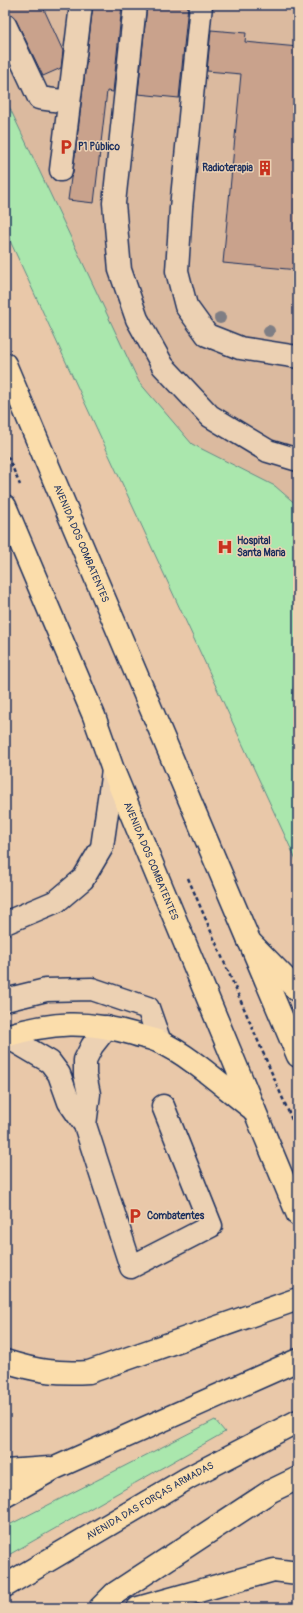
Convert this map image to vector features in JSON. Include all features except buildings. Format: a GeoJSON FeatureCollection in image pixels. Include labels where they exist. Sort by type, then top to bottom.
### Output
{"type":"FeatureCollection","features":[{"type":"Feature","properties":{"kind":"main road","name":"AVENIDA DOS COMBATENTES"},"geometry":{"type":"LineString","coordinates":[[5,364],[298,1056]]}},
{"type":"Feature","properties":{"kind":"main road","name":"AVENIDA DOS COMBATENTES"},"geometry":{"type":"LineString","coordinates":[[5,506],[94,716],[113,770],[298,1216]]}},
{"type":"Feature","properties":{"kind":"main road"},"geometry":{"type":"LineString","coordinates":[[249,941],[298,991]]}},
{"type":"Feature","properties":{"kind":"main road"},"geometry":{"type":"LineString","coordinates":[[5,1036],[35,1028],[66,1024],[108,1027],[160,1042],[189,1060],[254,1110]]}},
{"type":"Feature","properties":{"kind":"main road"},"geometry":{"type":"LineString","coordinates":[[5,1361],[32,1369],[62,1374],[89,1372],[298,1299]]}},
{"type":"Feature","properties":{"kind":"main road"},"geometry":{"type":"LineString","coordinates":[[5,1496],[55,1468],[298,1360]]}},
{"type":"Feature","properties":{"kind":"main road","name":"AVENIDA DAS FORÇAS ARMADAS"},"geometry":{"type":"LineString","coordinates":[[5,1586],[188,1478],[298,1421]]}},
{"type":"Feature","properties":{"kind":"main road"},"geometry":{"type":"LineString","coordinates":[[5,1471],[55,1468]]}},
{"type":"Feature","properties":{"kind":"main road"},"geometry":{"type":"LineString","coordinates":[[100,1608],[114,1594],[271,1491],[298,1478]]}},
{"type":"Feature","properties":{"kind":"main road"},"geometry":{"type":"LineString","coordinates":[[138,1608],[274,1570],[298,1573]]}},
{"type":"Feature","properties":{"kind":"street"},"geometry":{"type":"LineString","coordinates":[[61,170],[81,5]]}},
{"type":"Feature","properties":{"kind":"street"},"geometry":{"type":"LineString","coordinates":[[135,5],[114,204],[120,270],[137,320],[163,366],[210,416],[268,452],[298,460]]}},
{"type":"Feature","properties":{"kind":"street"},"geometry":{"type":"LineString","coordinates":[[201,5],[181,208],[177,271],[186,306],[207,335],[240,348],[298,356]]}},
{"type":"Feature","properties":{"kind":"street"},"geometry":{"type":"LineString","coordinates":[[5,25],[39,98],[69,102]]}},
{"type":"Feature","properties":{"kind":"street"},"geometry":{"type":"LineString","coordinates":[[5,923],[57,901],[83,879],[102,847],[113,770]]}},
{"type":"Feature","properties":{"kind":"street"},"geometry":{"type":"LineString","coordinates":[[5,1000],[46,990],[92,989],[148,1008],[160,1042]]}},
{"type":"Feature","properties":{"kind":"street"},"geometry":{"type":"LineString","coordinates":[[85,1125],[89,1094],[85,1075],[85,1060],[92,1046],[108,1027]]}},
{"type":"Feature","properties":{"kind":"street"},"geometry":{"type":"LineString","coordinates":[[5,1036],[50,1062],[59,1074],[69,1102],[85,1125],[131,1267],[211,1226],[163,1106]]}},
{"type":"Feature","properties":{"kind":"shaded area","name":"Hospital Santa Maria"},"geometry":{"type":"Polygon","coordinates":[[[5,5],[298,5],[298,864],[5,230],[5,5]]]}},
{"type":"Feature","properties":{"kind":"green space"},"geometry":{"type":"Polygon","coordinates":[[[5,98],[139,382],[192,444],[275,486],[298,506],[298,663],[292,698],[298,732],[298,864],[5,230],[5,98]]]}},
{"type":"Feature","properties":{"kind":"green space"},"geometry":{"type":"Polygon","coordinates":[[[215,1420],[225,1432],[5,1557],[5,1527],[215,1420]]]}},
{"type":"Feature","properties":{"kind":"place","name":"P1 Público"},"geometry":{"type":"Point","coordinates":[66,147]}},
{"type":"Feature","properties":{"kind":"place","name":"Radioterapia"},"geometry":{"type":"Point","coordinates":[265,168]}},
{"type":"Feature","properties":{"kind":"place","name":"Hospital Santa Maria"},"geometry":{"type":"Point","coordinates":[225,547]}},
{"type":"Feature","properties":{"kind":"place","name":"Combatentes"},"geometry":{"type":"Point","coordinates":[135,1216]}}]}
